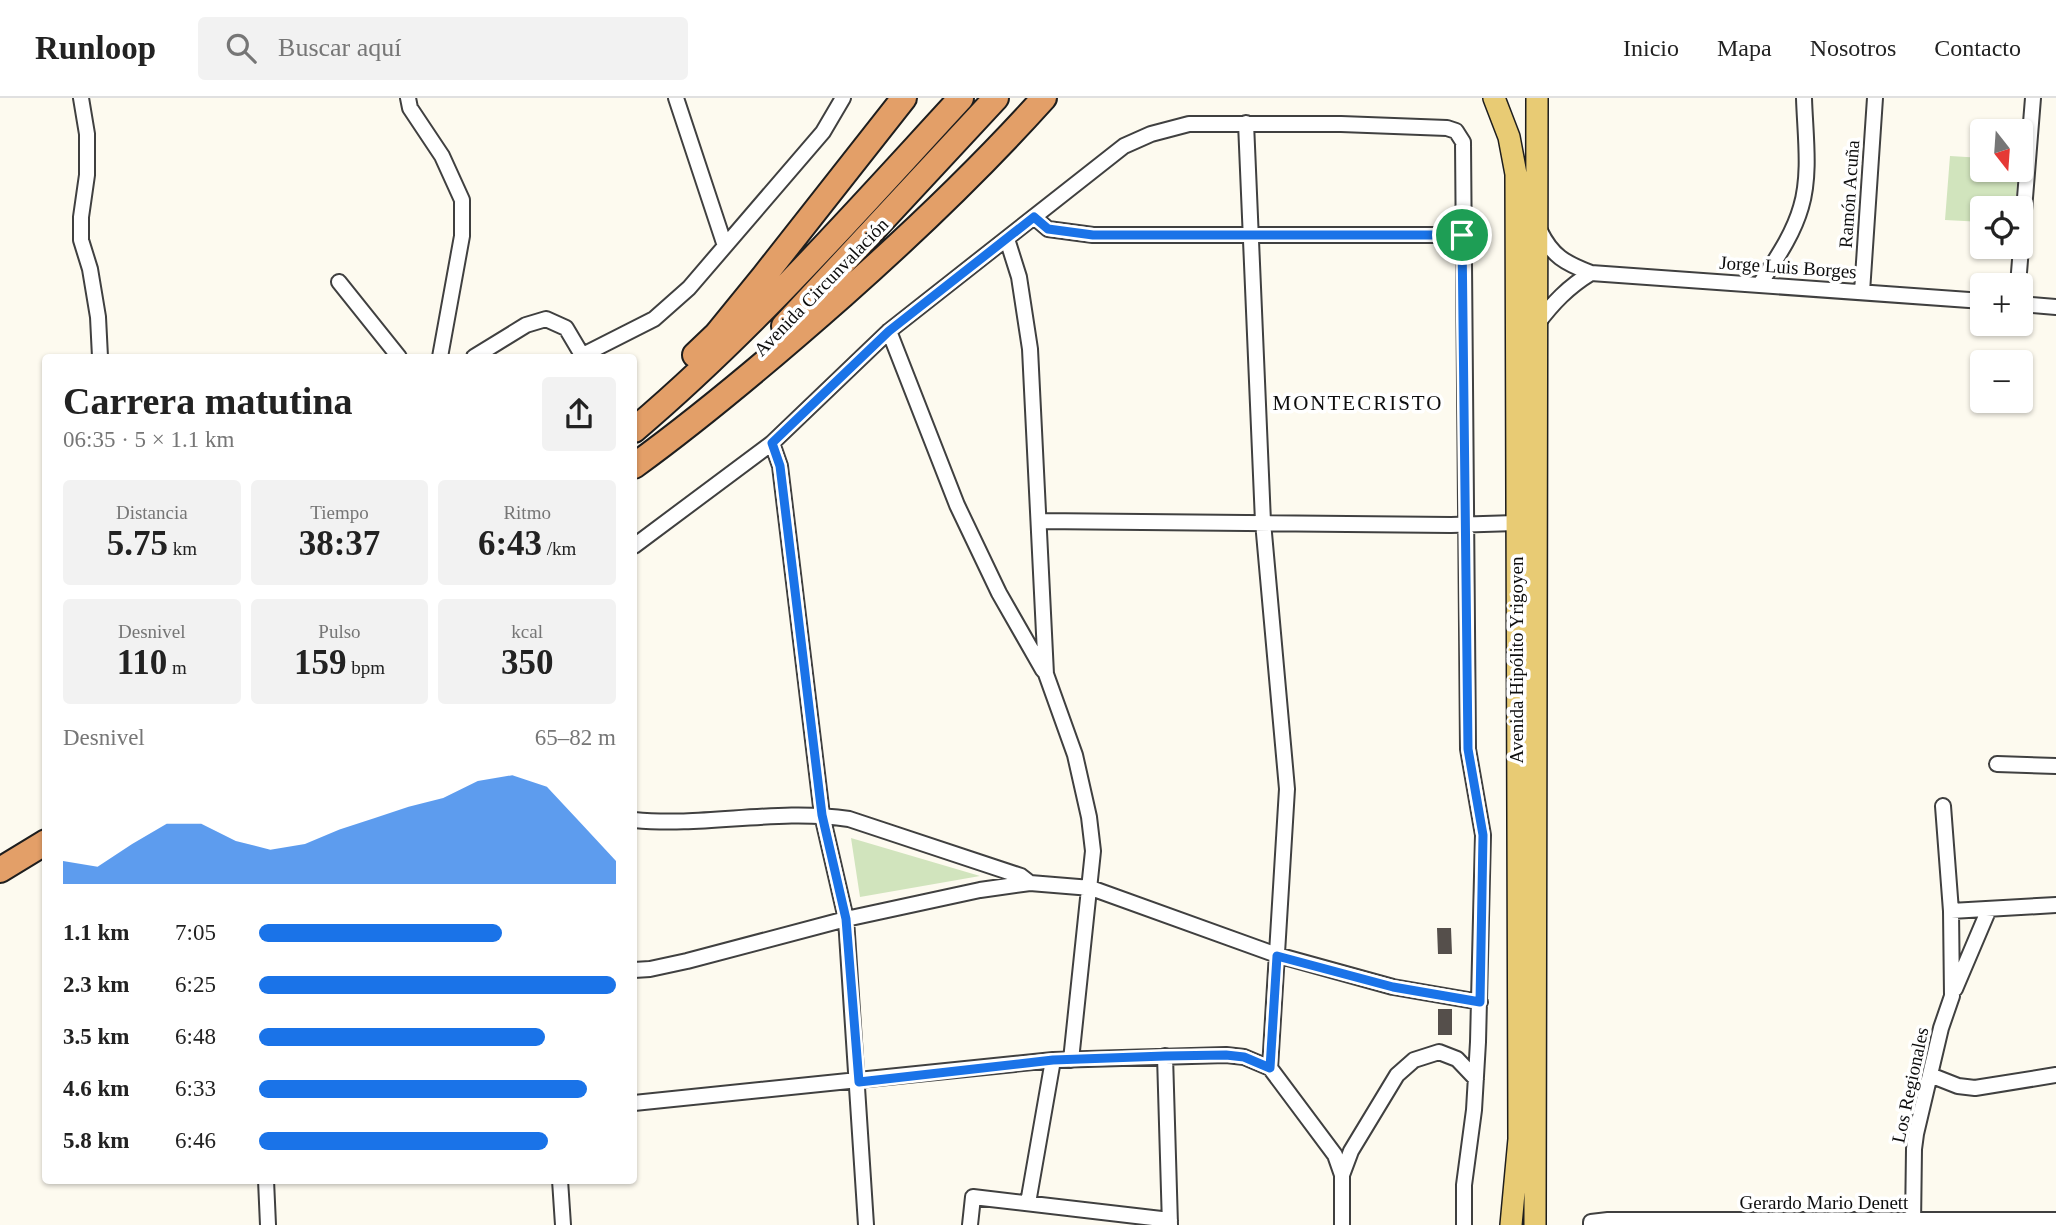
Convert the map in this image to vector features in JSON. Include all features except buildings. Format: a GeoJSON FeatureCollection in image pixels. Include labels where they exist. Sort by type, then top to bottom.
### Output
{"type":"FeatureCollection","features":[{"type":"Feature","properties":{"kind":"highway"},"geometry":{"type":"LineString","coordinates":[[637,409],[716,335],[904,98]]}},
{"type":"Feature","properties":{"kind":"highway","name":"Avenida Circunvalación"},"geometry":{"type":"LineString","coordinates":[[637,427],[741,334],[961,98]]}},
{"type":"Feature","properties":{"kind":"highway","name":"Avenida Circunvalación"},"geometry":{"type":"LineString","coordinates":[[637,462],[757,354],[836,273],[996,98]]}},
{"type":"Feature","properties":{"kind":"highway"},"geometry":{"type":"LineString","coordinates":[[637,463],[692,423],[778,353],[961,187],[1044,98]]}},
{"type":"Feature","properties":{"kind":"highway"},"geometry":{"type":"LineString","coordinates":[[0,870],[42,844]]}},
{"type":"Feature","properties":{"kind":"main road","name":"Avenida Hipólito Yrigoyen"},"geometry":{"type":"LineString","coordinates":[[1494,98],[1509,137],[1516,174],[1519,1139],[1511,1225]]}},
{"type":"Feature","properties":{"kind":"main road","name":"Avenida Hipólito Yrigoyen"},"geometry":{"type":"LineString","coordinates":[[1535,1225],[1537,98]]}},
{"type":"Feature","properties":{"kind":"street"},"geometry":{"type":"LineString","coordinates":[[81,98],[87,134],[87,175],[81,217],[81,240],[90,269],[100,354]]}},
{"type":"Feature","properties":{"kind":"street"},"geometry":{"type":"LineString","coordinates":[[408,98],[410,108],[442,156],[462,200],[463,236],[441,354]]}},
{"type":"Feature","properties":{"kind":"street"},"geometry":{"type":"LineString","coordinates":[[676,98],[725,246]]}},
{"type":"Feature","properties":{"kind":"street"},"geometry":{"type":"LineString","coordinates":[[585,354],[654,319],[689,288],[823,132],[843,98]]}},
{"type":"Feature","properties":{"kind":"street"},"geometry":{"type":"LineString","coordinates":[[1760,284],[1790,236],[1802,205],[1806,180],[1804,98]]}},
{"type":"Feature","properties":{"kind":"street","name":"Ramón Acuña"},"geometry":{"type":"LineString","coordinates":[[1862,292],[1875,98]]}},
{"type":"Feature","properties":{"kind":"street"},"geometry":{"type":"LineString","coordinates":[[2019,273],[2033,98]]}},
{"type":"Feature","properties":{"kind":"street"},"geometry":{"type":"LineString","coordinates":[[637,544],[772,443],[889,331],[1124,146],[1152,134],[1189,124],[1434,127],[1456,131],[1463,142],[1468,749],[1483,835],[1480,1002],[1464,1225]]}},
{"type":"Feature","properties":{"kind":"street"},"geometry":{"type":"LineString","coordinates":[[1246,124],[1263,522],[1287,789],[1270,1068]]}},
{"type":"Feature","properties":{"kind":"street"},"geometry":{"type":"LineString","coordinates":[[1034,217],[1048,229],[1093,235],[1462,235]]}},
{"type":"Feature","properties":{"kind":"street","name":"Jorge Luis Borges"},"geometry":{"type":"LineString","coordinates":[[1538,226],[1548,248],[1567,264],[1591,273],[1970,300]]}},
{"type":"Feature","properties":{"kind":"street"},"geometry":{"type":"LineString","coordinates":[[1007,239],[1019,277],[1030,349],[1046,674]]}},
{"type":"Feature","properties":{"kind":"street"},"geometry":{"type":"LineString","coordinates":[[1537,324],[1555,300],[1591,273]]}},
{"type":"Feature","properties":{"kind":"street"},"geometry":{"type":"LineString","coordinates":[[338,282],[397,354]]}},
{"type":"Feature","properties":{"kind":"street"},"geometry":{"type":"LineString","coordinates":[[2033,305],[2056,307]]}},
{"type":"Feature","properties":{"kind":"street"},"geometry":{"type":"LineString","coordinates":[[479,354],[526,325],[546,319],[566,328],[580,354]]}},
{"type":"Feature","properties":{"kind":"street"},"geometry":{"type":"LineString","coordinates":[[889,331],[957,505],[999,593],[1046,674],[1075,755],[1089,817],[1093,851],[1071,1060]]}},
{"type":"Feature","properties":{"kind":"street"},"geometry":{"type":"LineString","coordinates":[[772,443],[780,466],[822,815],[846,919],[859,1082],[866,1225]]}},
{"type":"Feature","properties":{"kind":"street"},"geometry":{"type":"LineString","coordinates":[[1039,520],[1516,523]]}},
{"type":"Feature","properties":{"kind":"street"},"geometry":{"type":"LineString","coordinates":[[1997,764],[2056,766]]}},
{"type":"Feature","properties":{"kind":"street","name":"Los Regionales"},"geometry":{"type":"LineString","coordinates":[[1943,806],[1951,911],[1952,996]]}},
{"type":"Feature","properties":{"kind":"street"},"geometry":{"type":"LineString","coordinates":[[637,820],[668,824],[822,815],[849,819],[1021,876],[1030,883]]}},
{"type":"Feature","properties":{"kind":"street"},"geometry":{"type":"LineString","coordinates":[[637,970],[687,961],[846,919],[980,890],[1030,883],[1091,888],[1277,956],[1393,987],[1480,1002]]}},
{"type":"Feature","properties":{"kind":"street"},"geometry":{"type":"LineString","coordinates":[[1951,911],[2056,905]]}},
{"type":"Feature","properties":{"kind":"street","name":"Los Regionales"},"geometry":{"type":"LineString","coordinates":[[1913,1224],[1914,1149],[1941,1028],[1989,909]]}},
{"type":"Feature","properties":{"kind":"street"},"geometry":{"type":"LineString","coordinates":[[1342,1175],[1351,1151],[1397,1075],[1414,1060],[1438,1052],[1457,1059],[1476,1079]]}},
{"type":"Feature","properties":{"kind":"street"},"geometry":{"type":"LineString","coordinates":[[637,1103],[1053,1060],[1226,1055],[1244,1057],[1270,1068],[1335,1155],[1342,1175],[1342,1225]]}},
{"type":"Feature","properties":{"kind":"street"},"geometry":{"type":"LineString","coordinates":[[970,1225],[974,1197],[1170,1223],[1165,1056]]}},
{"type":"Feature","properties":{"kind":"street"},"geometry":{"type":"LineString","coordinates":[[1028,1203],[1053,1060]]}},
{"type":"Feature","properties":{"kind":"street"},"geometry":{"type":"LineString","coordinates":[[1930,1075],[1958,1086],[1975,1088],[2056,1075]]}},
{"type":"Feature","properties":{"kind":"street"},"geometry":{"type":"LineString","coordinates":[[266,1184],[268,1225]]}},
{"type":"Feature","properties":{"kind":"street"},"geometry":{"type":"LineString","coordinates":[[559,1184],[563,1225]]}},
{"type":"Feature","properties":{"kind":"street","name":"Gerardo Mario Denett"},"geometry":{"type":"LineString","coordinates":[[1591,1224],[1608,1220],[1913,1224],[2056,1220]]}},
{"type":"Feature","properties":{"kind":"green space"},"geometry":{"type":"Polygon","coordinates":[[[1950,156],[1970,157],[1970,182],[2017,182],[2016,196],[1970,196],[1970,221],[1945,220],[1950,156]]]}},
{"type":"Feature","properties":{"kind":"green space"},"geometry":{"type":"Polygon","coordinates":[[[851,838],[980,876],[860,897],[851,838]]]}},
{"type":"Feature","properties":{"kind":"district","name":"MONTECRISTO"},"geometry":{"type":"Point","coordinates":[1358,403]}},
{"type":"Feature","properties":{"kind":"route"},"geometry":{"type":"LineString","coordinates":[[1034,217],[1048,229],[1093,235],[1462,235],[1468,749],[1483,835],[1480,1002],[1393,987],[1277,956],[1270,1068],[1244,1057],[1165,1056],[1053,1060],[859,1082],[846,919],[822,815],[780,466],[772,443],[889,331],[1034,217]]}}]}
